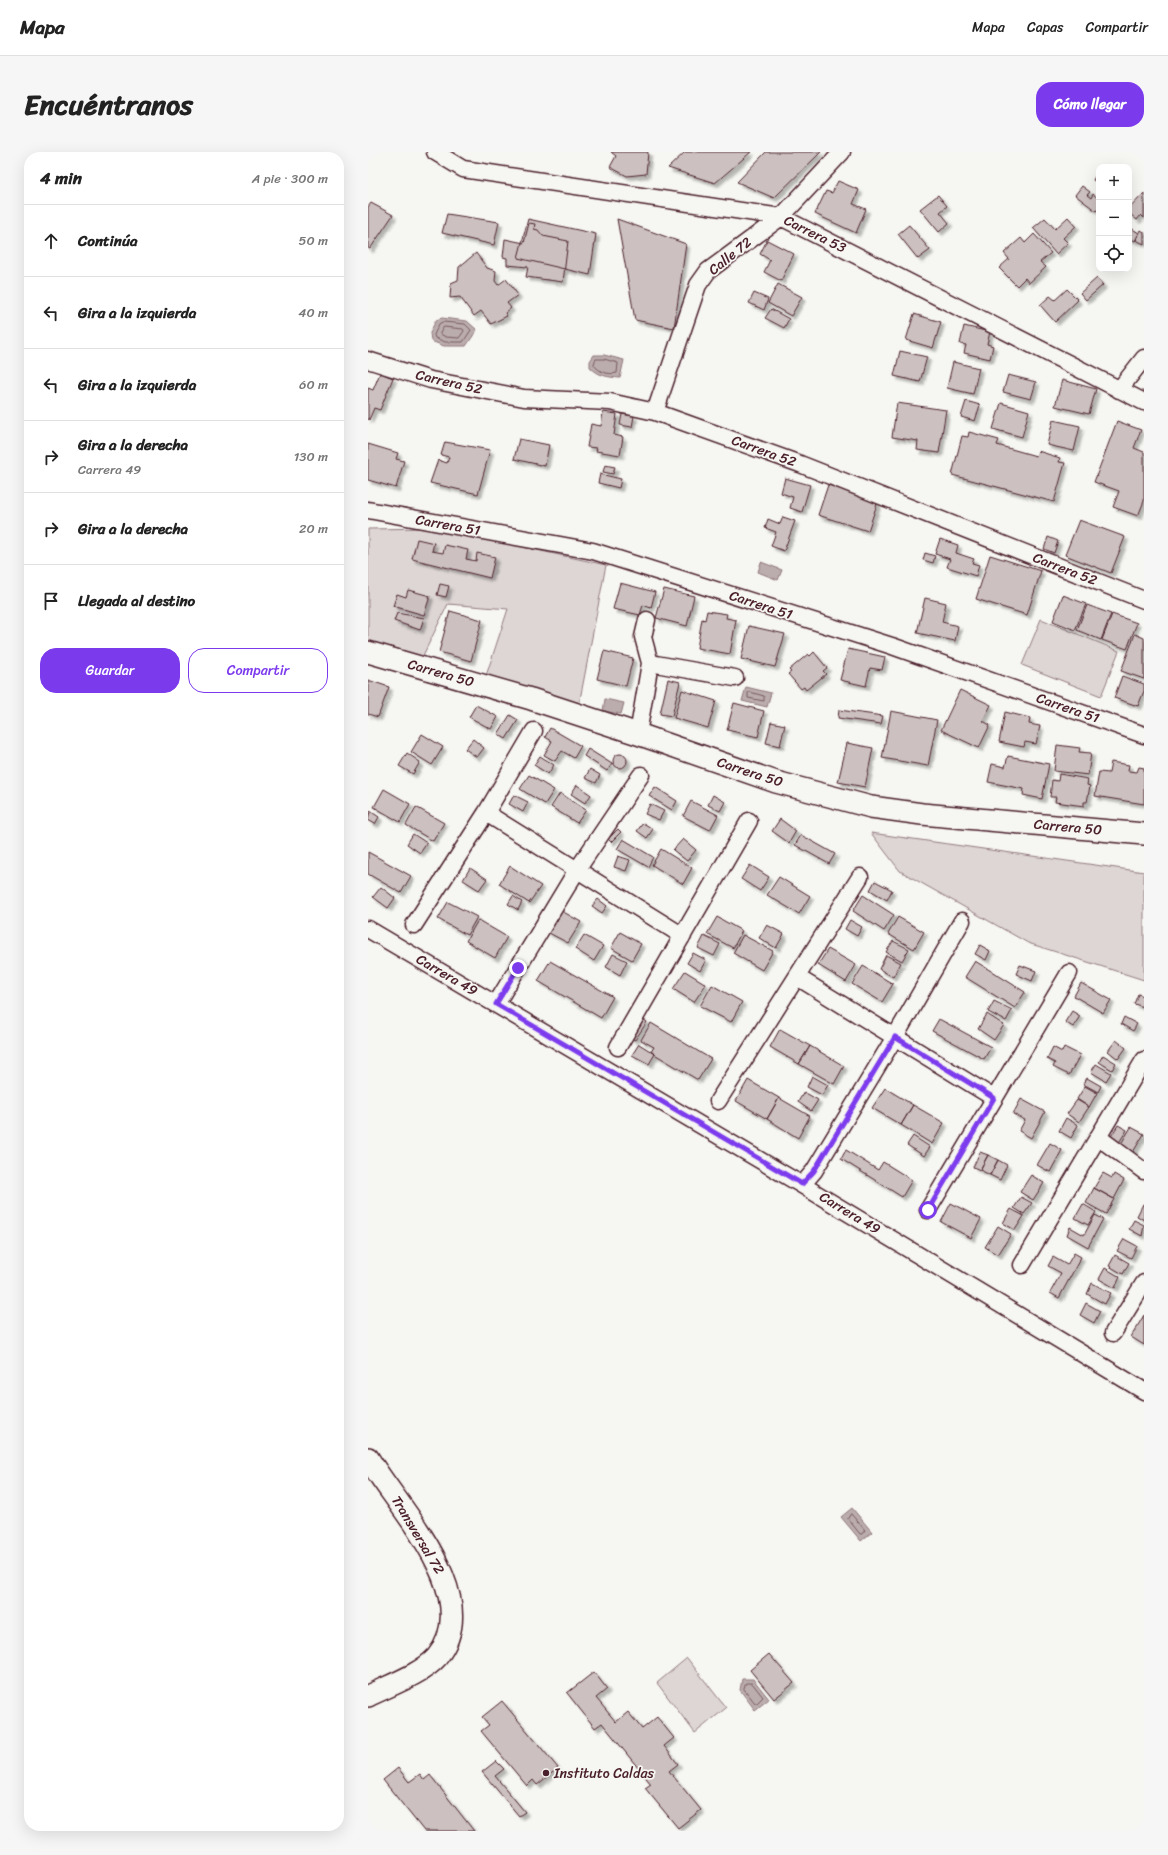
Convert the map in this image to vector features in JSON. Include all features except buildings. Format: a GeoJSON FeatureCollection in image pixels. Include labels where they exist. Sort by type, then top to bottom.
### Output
{"type":"FeatureCollection","features":[{"type":"Feature","properties":{"kind":"street","name":"Carrera 53"},"geometry":{"type":"LineString","coordinates":[[435,152],[464,169],[781,217],[1144,402]]}},
{"type":"Feature","properties":{"kind":"street","name":"Calle 72"},"geometry":{"type":"LineString","coordinates":[[655,412],[698,285],[708,271],[781,217],[842,152]]}},
{"type":"Feature","properties":{"kind":"street"},"geometry":{"type":"LineString","coordinates":[[1119,390],[1144,358]]}},
{"type":"Feature","properties":{"kind":"street","name":"Carrera 52"},"geometry":{"type":"LineString","coordinates":[[368,360],[431,380],[524,398],[610,402],[655,412],[807,467],[1144,600]]}},
{"type":"Feature","properties":{"kind":"street","name":"Carrera 51"},"geometry":{"type":"LineString","coordinates":[[368,510],[593,551],[892,646],[1144,735]]}},
{"type":"Feature","properties":{"kind":"street"},"geometry":{"type":"LineString","coordinates":[[638,734],[650,663],[643,637],[647,620]]}},
{"type":"Feature","properties":{"kind":"street","name":"Carrera 50"},"geometry":{"type":"LineString","coordinates":[[368,652],[531,699],[776,782],[871,807],[922,814],[1144,834]]}},
{"type":"Feature","properties":{"kind":"street"},"geometry":{"type":"LineString","coordinates":[[650,663],[735,678]]}},
{"type":"Feature","properties":{"kind":"street"},"geometry":{"type":"LineString","coordinates":[[414,925],[486,813],[534,731]]}},
{"type":"Feature","properties":{"kind":"street"},"geometry":{"type":"LineString","coordinates":[[496,1004],[577,870],[641,775]]}},
{"type":"Feature","properties":{"kind":"street"},"geometry":{"type":"LineString","coordinates":[[486,813],[683,936]]}},
{"type":"Feature","properties":{"kind":"street"},"geometry":{"type":"LineString","coordinates":[[618,1047],[749,821]]}},
{"type":"Feature","properties":{"kind":"street"},"geometry":{"type":"LineString","coordinates":[[718,1101],[860,877]]}},
{"type":"Feature","properties":{"kind":"street"},"geometry":{"type":"LineString","coordinates":[[802,1184],[814,1171],[895,1037],[962,921]]}},
{"type":"Feature","properties":{"kind":"street","name":"Carrera 49"},"geometry":{"type":"LineString","coordinates":[[368,929],[802,1184],[1144,1392]]}},
{"type":"Feature","properties":{"kind":"street"},"geometry":{"type":"LineString","coordinates":[[928,1210],[1069,973]]}},
{"type":"Feature","properties":{"kind":"street"},"geometry":{"type":"LineString","coordinates":[[797,978],[994,1098]]}},
{"type":"Feature","properties":{"kind":"street"},"geometry":{"type":"LineString","coordinates":[[1022,1265],[1144,1060]]}},
{"type":"Feature","properties":{"kind":"street"},"geometry":{"type":"LineString","coordinates":[[1098,1137],[1144,1171]]}},
{"type":"Feature","properties":{"kind":"street"},"geometry":{"type":"LineString","coordinates":[[1113,1333],[1144,1283]]}},
{"type":"Feature","properties":{"kind":"street","name":"Transversal 72"},"geometry":{"type":"LineString","coordinates":[[368,1458],[415,1526],[437,1563],[446,1584],[450,1601],[450,1626],[445,1644],[437,1657],[420,1670],[368,1696]]}},
{"type":"Feature","properties":{"kind":"shaded area"},"geometry":{"type":"Polygon","coordinates":[[[434,528],[606,565],[577,715],[483,685],[508,609],[448,604],[415,672],[368,658],[368,529],[434,528]]]}},
{"type":"Feature","properties":{"kind":"shaded area"},"geometry":{"type":"Polygon","coordinates":[[[1041,619],[1119,651],[1101,696],[1022,665],[1041,619]]]}},
{"type":"Feature","properties":{"kind":"shaded area"},"geometry":{"type":"Polygon","coordinates":[[[871,833],[1144,872],[1144,980],[1028,943],[900,871],[871,833]]]}},
{"type":"Feature","properties":{"kind":"shaded area"},"geometry":{"type":"Polygon","coordinates":[[[687,1658],[726,1708],[695,1733],[657,1683],[687,1658]]]}},
{"type":"Feature","properties":{"kind":"water"},"geometry":{"type":"Polygon","coordinates":[[[442,318],[467,321],[477,330],[466,346],[444,346],[431,341],[430,333],[436,320],[442,318]]]}},
{"type":"Feature","properties":{"kind":"water"},"geometry":{"type":"Polygon","coordinates":[[[594,355],[604,355],[624,360],[620,378],[604,376],[593,370],[590,367],[590,361],[594,355]]]}},
{"type":"Feature","properties":{"kind":"water"},"geometry":{"type":"Polygon","coordinates":[[[761,562],[782,570],[778,580],[758,572],[761,562]]]}},
{"type":"Feature","properties":{"kind":"water"},"geometry":{"type":"Polygon","coordinates":[[[746,687],[771,693],[767,707],[742,701],[746,687]]]}},
{"type":"Feature","properties":{"kind":"water"},"geometry":{"type":"Polygon","coordinates":[[[605,699],[624,703],[621,714],[603,711],[605,699]]]}},
{"type":"Feature","properties":{"kind":"water"},"geometry":{"type":"Polygon","coordinates":[[[852,1508],[872,1532],[861,1541],[841,1517],[852,1508]]]}},
{"type":"Feature","properties":{"kind":"water"},"geometry":{"type":"Polygon","coordinates":[[[742,1679],[753,1679],[769,1699],[755,1710],[740,1690],[742,1679]]]}},
{"type":"Feature","properties":{"kind":"place","name":"Instituto Caldas"},"geometry":{"type":"Point","coordinates":[546,1773]}},
{"type":"Feature","properties":{"kind":"route"},"geometry":{"type":"LineString","coordinates":[[518,968],[496,1004],[802,1184],[814,1171],[895,1037],[994,1098],[928,1210]]}}]}
